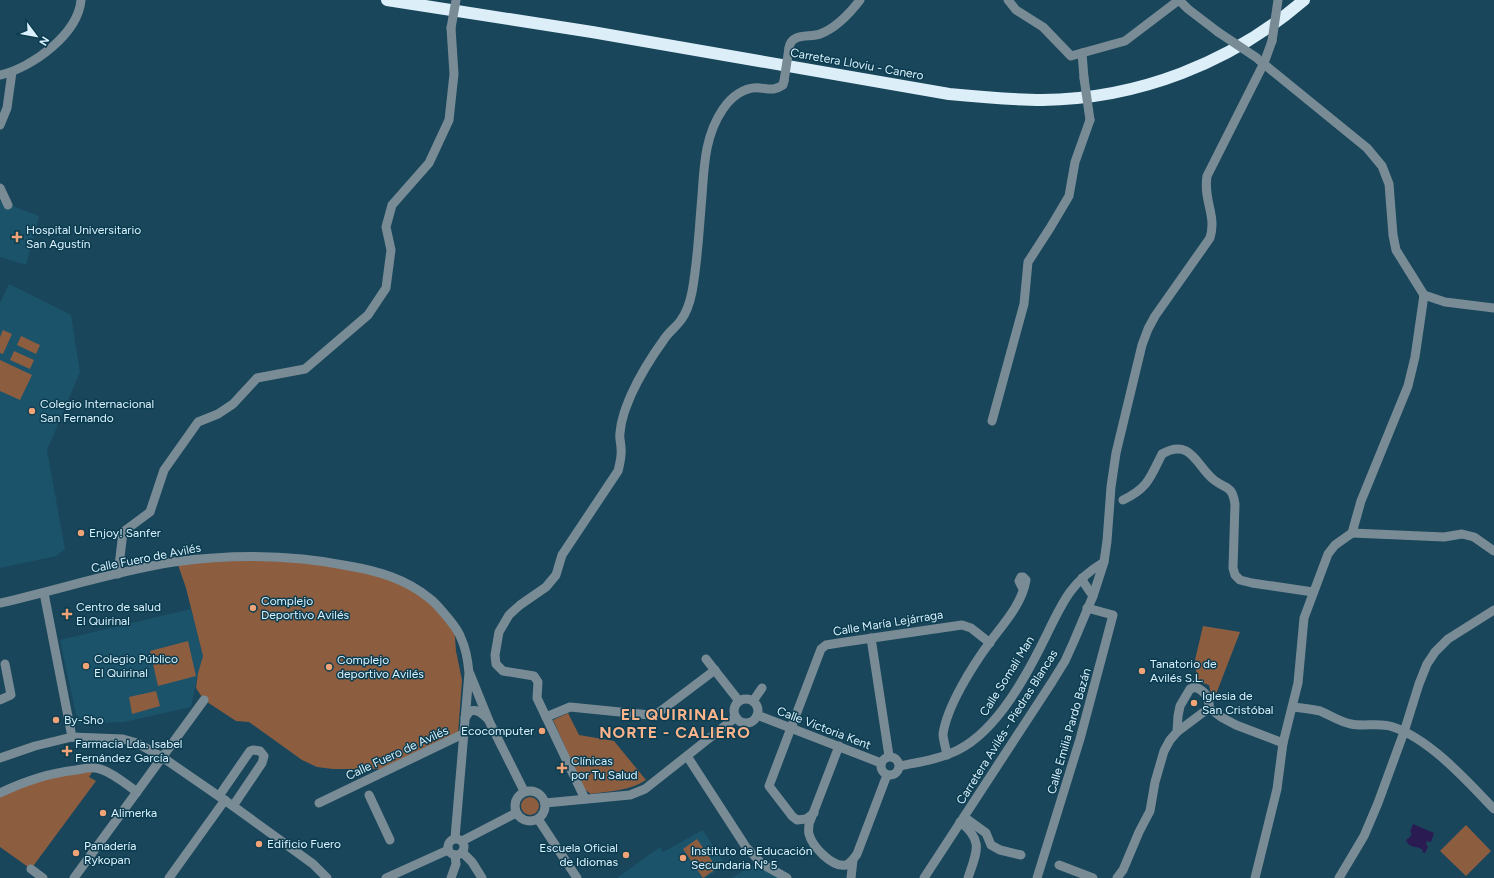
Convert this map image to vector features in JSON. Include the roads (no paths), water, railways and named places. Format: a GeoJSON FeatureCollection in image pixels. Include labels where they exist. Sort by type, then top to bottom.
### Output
{"type":"FeatureCollection","features":[{"type":"Feature","properties":{"kind":"highway","name":"Carretera Lloviu - Canero"},"geometry":{"type":"LineString","coordinates":[[387,0],[592,32],[949,94],[1043,100],[1089,96],[1132,89],[1183,73],[1232,51],[1304,0]]}},
{"type":"Feature","properties":{"kind":"street"},"geometry":{"type":"LineString","coordinates":[[0,75],[12,72],[38,57],[70,30],[80,10],[81,0]]}},
{"type":"Feature","properties":{"kind":"street"},"geometry":{"type":"LineString","coordinates":[[118,574],[123,532],[150,512],[164,470],[198,422],[218,414],[232,404],[257,378],[305,369],[368,315],[386,288],[391,250],[386,227],[392,205],[429,163],[449,120],[454,74],[451,28],[456,0]]}},
{"type":"Feature","properties":{"kind":"street"},"geometry":{"type":"LineString","coordinates":[[585,799],[537,698],[538,682],[534,676],[503,671],[496,664],[495,655],[500,632],[509,615],[520,605],[546,587],[556,575],[562,555],[618,471],[622,449],[620,434],[623,416],[631,395],[641,374],[658,348],[668,333],[681,320],[688,309],[696,269],[706,151],[714,124],[723,109],[734,96],[747,89],[759,87],[777,90],[783,85],[790,44],[796,37],[820,34],[834,26],[850,12],[860,0]]}},
{"type":"Feature","properties":{"kind":"street"},"geometry":{"type":"LineString","coordinates":[[1008,0],[1016,10],[1043,27],[1071,56],[1125,41],[1179,0],[1188,9],[1218,32],[1260,61],[1367,148],[1382,166],[1389,184],[1393,235],[1396,250],[1424,295],[1445,302],[1494,308]]}},
{"type":"Feature","properties":{"kind":"street","name":"Carretera Avilés - Piedras Blancas"},"geometry":{"type":"LineString","coordinates":[[924,878],[1064,661],[1093,596],[1104,562],[1111,487],[1116,453],[1142,345],[1155,316],[1210,238],[1213,227],[1206,197],[1205,186],[1207,176],[1260,61],[1272,41],[1278,0]]}},
{"type":"Feature","properties":{"kind":"street"},"geometry":{"type":"LineString","coordinates":[[992,421],[1024,304],[1028,262],[1069,196],[1075,162],[1090,120],[1082,53]]}},
{"type":"Feature","properties":{"kind":"street"},"geometry":{"type":"LineString","coordinates":[[0,125],[7,108],[12,72]]}},
{"type":"Feature","properties":{"kind":"street"},"geometry":{"type":"LineString","coordinates":[[0,188],[8,205]]}},
{"type":"Feature","properties":{"kind":"street"},"geometry":{"type":"LineString","coordinates":[[1352,533],[1361,500],[1408,386],[1415,357],[1424,295]]}},
{"type":"Feature","properties":{"kind":"street"},"geometry":{"type":"LineString","coordinates":[[1123,500],[1134,494],[1146,484],[1162,454],[1174,450],[1188,452],[1197,459],[1214,480],[1230,490],[1234,496],[1233,568],[1235,575],[1240,580],[1252,583],[1313,592]]}},
{"type":"Feature","properties":{"kind":"street"},"geometry":{"type":"LineString","coordinates":[[1255,878],[1277,789],[1283,743],[1293,707],[1300,666],[1304,618],[1328,554],[1335,545],[1352,533],[1444,536],[1462,534],[1474,537],[1494,551]]}},
{"type":"Feature","properties":{"kind":"street","name":"Calle Fuero de Avilés"},"geometry":{"type":"LineString","coordinates":[[0,603],[118,574],[177,562],[215,557],[258,555],[320,560],[378,571],[414,587],[430,598],[444,613],[461,637],[467,655],[469,673],[463,734],[459,840],[464,847],[455,852]]}},
{"type":"Feature","properties":{"kind":"street","name":"Calle Somali Man"},"geometry":{"type":"LineString","coordinates":[[900,766],[947,755],[972,742],[991,725],[1027,671],[1069,592],[1104,562]]}},
{"type":"Feature","properties":{"kind":"street"},"geometry":{"type":"LineString","coordinates":[[1093,596],[1084,578],[1094,575],[1099,578]]}},
{"type":"Feature","properties":{"kind":"street"},"geometry":{"type":"LineString","coordinates":[[947,755],[943,736],[946,720],[970,673],[990,643],[1008,620],[1017,605],[1023,589]]}},
{"type":"Feature","properties":{"kind":"street"},"geometry":{"type":"LineString","coordinates":[[44,593],[72,737]]}},
{"type":"Feature","properties":{"kind":"street","name":"Calle Emilia Pardo Bazán"},"geometry":{"type":"LineString","coordinates":[[1036,878],[1080,739],[1113,615],[1088,608]]}},
{"type":"Feature","properties":{"kind":"street"},"geometry":{"type":"LineString","coordinates":[[1339,878],[1364,836],[1378,803],[1404,732],[1418,684],[1427,664],[1435,652],[1448,639],[1494,610]]}},
{"type":"Feature","properties":{"kind":"street","name":"Calle María Lejárraga"},"geometry":{"type":"LineString","coordinates":[[791,728],[821,649],[826,645],[962,625],[971,628],[990,643]]}},
{"type":"Feature","properties":{"kind":"street"},"geometry":{"type":"LineString","coordinates":[[871,638],[889,756]]}},
{"type":"Feature","properties":{"kind":"street"},"geometry":{"type":"LineString","coordinates":[[706,659],[739,701]]}},
{"type":"Feature","properties":{"kind":"street"},"geometry":{"type":"LineString","coordinates":[[0,700],[11,695],[5,664]]}},
{"type":"Feature","properties":{"kind":"street"},"geometry":{"type":"LineString","coordinates":[[546,717],[570,707],[650,715],[658,713],[715,670]]}},
{"type":"Feature","properties":{"kind":"street"},"geometry":{"type":"LineString","coordinates":[[469,673],[489,721],[524,792]]}},
{"type":"Feature","properties":{"kind":"street"},"geometry":{"type":"LineString","coordinates":[[1117,878],[1123,870],[1139,832],[1150,811],[1155,782],[1164,751],[1170,740],[1177,732],[1209,708],[1210,702],[1207,696],[1198,688],[1195,687],[1190,689],[1180,706],[1177,732]]}},
{"type":"Feature","properties":{"kind":"street"},"geometry":{"type":"LineString","coordinates":[[753,701],[762,688]]}},
{"type":"Feature","properties":{"kind":"street"},"geometry":{"type":"LineString","coordinates":[[747,699],[753,701],[758,709],[757,715],[752,721],[747,723],[739,720],[736,717],[734,709],[739,701],[747,699]]}},
{"type":"Feature","properties":{"kind":"street"},"geometry":{"type":"LineString","coordinates":[[74,878],[204,700]]}},
{"type":"Feature","properties":{"kind":"street"},"geometry":{"type":"LineString","coordinates":[[1293,707],[1319,711],[1349,724],[1362,726],[1393,726],[1421,742],[1447,761],[1494,810]]}},
{"type":"Feature","properties":{"kind":"street"},"geometry":{"type":"LineString","coordinates":[[1209,708],[1221,717],[1236,725],[1283,743]]}},
{"type":"Feature","properties":{"kind":"street"},"geometry":{"type":"LineString","coordinates":[[465,718],[470,711],[476,710],[489,721]]}},
{"type":"Feature","properties":{"kind":"street","name":"Calle Victoria Kent"},"geometry":{"type":"LineString","coordinates":[[757,715],[881,763]]}},
{"type":"Feature","properties":{"kind":"street"},"geometry":{"type":"LineString","coordinates":[[545,803],[630,795],[645,789],[736,717]]}},
{"type":"Feature","properties":{"kind":"street"},"geometry":{"type":"LineString","coordinates":[[791,728],[769,786],[792,816],[797,820],[806,819],[814,813]]}},
{"type":"Feature","properties":{"kind":"street","name":"Calle Fuero de Avilés"},"geometry":{"type":"LineString","coordinates":[[319,802],[463,734]]}},
{"type":"Feature","properties":{"kind":"street"},"geometry":{"type":"LineString","coordinates":[[0,758],[35,746],[72,737],[123,739],[137,743],[162,757],[222,798],[313,864],[327,878]]}},
{"type":"Feature","properties":{"kind":"street"},"geometry":{"type":"LineString","coordinates":[[839,746],[809,824],[808,833],[812,842],[830,861],[847,865],[857,854],[887,775]]}},
{"type":"Feature","properties":{"kind":"street"},"geometry":{"type":"LineString","coordinates":[[169,878],[222,798],[247,754],[253,750],[260,751],[264,756],[262,763],[233,806]]}},
{"type":"Feature","properties":{"kind":"street"},"geometry":{"type":"LineString","coordinates":[[687,756],[746,847],[762,864],[787,878]]}},
{"type":"Feature","properties":{"kind":"street"},"geometry":{"type":"LineString","coordinates":[[889,756],[896,758],[900,766],[893,775],[887,775],[881,769],[881,763],[884,758],[889,756]]}},
{"type":"Feature","properties":{"kind":"street"},"geometry":{"type":"LineString","coordinates":[[0,793],[18,784],[37,778],[69,771],[95,768],[110,773],[137,792]]}},
{"type":"Feature","properties":{"kind":"street"},"geometry":{"type":"LineString","coordinates":[[534,791],[539,794],[545,803],[544,812],[538,819],[530,821],[525,820],[519,817],[516,813],[515,802],[517,796],[524,792],[534,791]]}},
{"type":"Feature","properties":{"kind":"street"},"geometry":{"type":"LineString","coordinates":[[369,795],[390,840]]}},
{"type":"Feature","properties":{"kind":"street"},"geometry":{"type":"LineString","coordinates":[[482,878],[472,862],[455,852],[448,844],[516,813]]}},
{"type":"Feature","properties":{"kind":"street"},"geometry":{"type":"LineString","coordinates":[[538,819],[577,878]]}},
{"type":"Feature","properties":{"kind":"street"},"geometry":{"type":"LineString","coordinates":[[962,820],[986,833],[991,845],[1000,850],[1021,855]]}},
{"type":"Feature","properties":{"kind":"street"},"geometry":{"type":"LineString","coordinates":[[962,820],[975,836],[977,845],[968,878]]}},
{"type":"Feature","properties":{"kind":"street"},"geometry":{"type":"LineString","coordinates":[[386,878],[455,852]]}},
{"type":"Feature","properties":{"kind":"street"},"geometry":{"type":"LineString","coordinates":[[451,878],[456,864],[455,852]]}},
{"type":"Feature","properties":{"kind":"street"},"geometry":{"type":"LineString","coordinates":[[850,878],[853,860]]}},
{"type":"Feature","properties":{"kind":"street"},"geometry":{"type":"LineString","coordinates":[[1059,865],[1093,878]]}},
{"type":"Feature","properties":{"kind":"street"},"geometry":{"type":"LineString","coordinates":[[31,869],[43,878]]}},
{"type":"Feature","properties":{"kind":"place","name":"Hospital Universitario San Agustín"},"geometry":{"type":"Point","coordinates":[17,237]}},
{"type":"Feature","properties":{"kind":"place","name":"Colegio Internacional San Fernando"},"geometry":{"type":"Point","coordinates":[32,411]}},
{"type":"Feature","properties":{"kind":"place","name":"Enjoy! Sanfer"},"geometry":{"type":"Point","coordinates":[81,533]}},
{"type":"Feature","properties":{"kind":"place","name":"Complejo Deportivo Avilés"},"geometry":{"type":"Point","coordinates":[253,608]}},
{"type":"Feature","properties":{"kind":"place","name":"Centro de salud El Quirinal"},"geometry":{"type":"Point","coordinates":[67,614]}},
{"type":"Feature","properties":{"kind":"place","name":"Colegio Público El Quirinal"},"geometry":{"type":"Point","coordinates":[86,666]}},
{"type":"Feature","properties":{"kind":"place","name":"Complejo deportivo Avilés"},"geometry":{"type":"Point","coordinates":[329,667]}},
{"type":"Feature","properties":{"kind":"place","name":"Tanatorio de Avilés S.L."},"geometry":{"type":"Point","coordinates":[1142,671]}},
{"type":"Feature","properties":{"kind":"place","name":"Iglesia de San Cristóbal"},"geometry":{"type":"Point","coordinates":[1194,703]}},
{"type":"Feature","properties":{"kind":"place","name":"By-Sho"},"geometry":{"type":"Point","coordinates":[56,720]}},
{"type":"Feature","properties":{"kind":"place","name":"Ecocomputer"},"geometry":{"type":"Point","coordinates":[542,731]}},
{"type":"Feature","properties":{"kind":"place","name":"Farmacia Lda. Isabel Fernández García"},"geometry":{"type":"Point","coordinates":[67,751]}},
{"type":"Feature","properties":{"kind":"place","name":"Clínicas por Tu Salud"},"geometry":{"type":"Point","coordinates":[562,768]}},
{"type":"Feature","properties":{"kind":"place","name":"Alimerka"},"geometry":{"type":"Point","coordinates":[103,813]}},
{"type":"Feature","properties":{"kind":"place","name":"Edificio Fuero"},"geometry":{"type":"Point","coordinates":[259,844]}},
{"type":"Feature","properties":{"kind":"place","name":"Panadería Rykopan"},"geometry":{"type":"Point","coordinates":[76,853]}},
{"type":"Feature","properties":{"kind":"place","name":"Escuela Oficial de Idiomas"},"geometry":{"type":"Point","coordinates":[626,855]}},
{"type":"Feature","properties":{"kind":"place","name":"Instituto de Educación Secundaria Nº 5"},"geometry":{"type":"Point","coordinates":[683,858]}},
{"type":"Feature","properties":{"kind":"district","name":"EL QUIRINAL NORTE - CALIERO"},"geometry":{"type":"Point","coordinates":[675,723]}}]}
